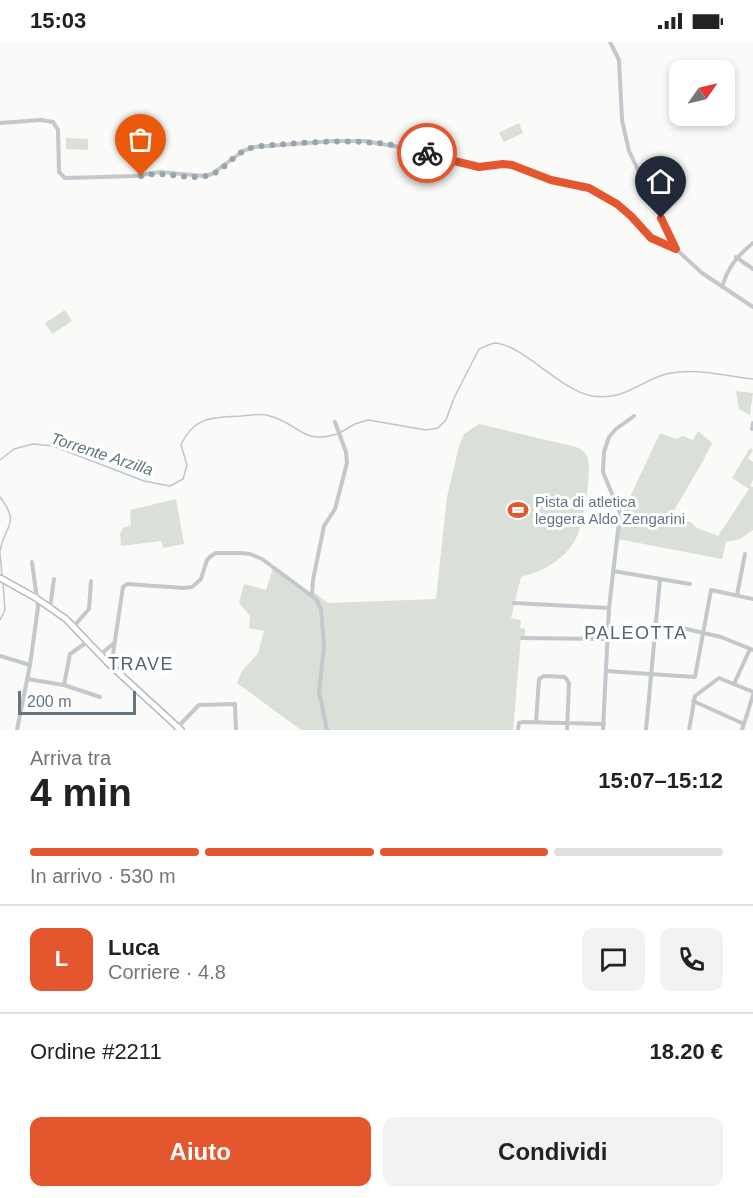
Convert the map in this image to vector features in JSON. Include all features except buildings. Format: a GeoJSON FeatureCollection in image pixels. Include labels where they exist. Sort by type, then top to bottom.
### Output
{"type":"FeatureCollection","features":[{"type":"Feature","properties":{"kind":"main road"},"geometry":{"type":"LineString","coordinates":[[0,578],[36,598],[74,626],[109,664],[178,729]]}},
{"type":"Feature","properties":{"kind":"street"},"geometry":{"type":"LineString","coordinates":[[610,42],[618,60],[622,120],[628,151],[676,249]]}},
{"type":"Feature","properties":{"kind":"street"},"geometry":{"type":"LineString","coordinates":[[0,123],[41,120],[53,122],[58,130],[59,172],[65,178],[135,176],[160,172],[204,176],[218,170],[249,148],[334,141],[364,141],[404,147],[479,167],[512,165],[551,180],[589,188],[599,193],[631,216],[651,238],[676,249],[702,273],[753,307]]}},
{"type":"Feature","properties":{"kind":"street"},"geometry":{"type":"LineString","coordinates":[[722,287],[736,257],[753,243]]}},
{"type":"Feature","properties":{"kind":"street"},"geometry":{"type":"LineString","coordinates":[[736,257],[753,269]]}},
{"type":"Feature","properties":{"kind":"street"},"geometry":{"type":"LineString","coordinates":[[603,730],[609,608],[620,513],[603,472],[604,452],[609,437],[634,416]]}},
{"type":"Feature","properties":{"kind":"street"},"geometry":{"type":"LineString","coordinates":[[312,594],[324,526],[335,509],[347,464],[343,442],[334,422]]}},
{"type":"Feature","properties":{"kind":"street"},"geometry":{"type":"LineString","coordinates":[[752,429],[753,423]]}},
{"type":"Feature","properties":{"kind":"street"},"geometry":{"type":"LineString","coordinates":[[109,664],[114,654],[123,586],[127,584],[192,587],[201,579],[207,560],[216,553],[250,554],[271,565],[312,594],[319,603],[324,657],[319,691],[327,730]]}},
{"type":"Feature","properties":{"kind":"street"},"geometry":{"type":"LineString","coordinates":[[736,596],[745,554]]}},
{"type":"Feature","properties":{"kind":"street"},"geometry":{"type":"LineString","coordinates":[[17,730],[30,665],[38,607],[32,562]]}},
{"type":"Feature","properties":{"kind":"street"},"geometry":{"type":"LineString","coordinates":[[613,571],[690,584]]}},
{"type":"Feature","properties":{"kind":"street"},"geometry":{"type":"LineString","coordinates":[[50,608],[54,579]]}},
{"type":"Feature","properties":{"kind":"street"},"geometry":{"type":"LineString","coordinates":[[646,730],[660,579]]}},
{"type":"Feature","properties":{"kind":"street"},"geometry":{"type":"LineString","coordinates":[[74,626],[89,609],[91,581]]}},
{"type":"Feature","properties":{"kind":"street"},"geometry":{"type":"LineString","coordinates":[[606,671],[695,677],[711,590],[753,599]]}},
{"type":"Feature","properties":{"kind":"street"},"geometry":{"type":"LineString","coordinates":[[514,603],[609,608]]}},
{"type":"Feature","properties":{"kind":"street"},"geometry":{"type":"LineString","coordinates":[[678,627],[721,637],[752,650],[734,684]]}},
{"type":"Feature","properties":{"kind":"street"},"geometry":{"type":"LineString","coordinates":[[522,638],[607,639]]}},
{"type":"Feature","properties":{"kind":"street"},"geometry":{"type":"LineString","coordinates":[[64,685],[70,654],[87,642]]}},
{"type":"Feature","properties":{"kind":"street"},"geometry":{"type":"LineString","coordinates":[[100,655],[115,643]]}},
{"type":"Feature","properties":{"kind":"street"},"geometry":{"type":"LineString","coordinates":[[0,656],[30,665]]}},
{"type":"Feature","properties":{"kind":"street"},"geometry":{"type":"LineString","coordinates":[[536,722],[538,681],[543,676],[565,677],[568,681],[567,730]]}},
{"type":"Feature","properties":{"kind":"street"},"geometry":{"type":"LineString","coordinates":[[689,730],[695,696],[719,678],[753,694],[742,730]]}},
{"type":"Feature","properties":{"kind":"street"},"geometry":{"type":"LineString","coordinates":[[27,679],[64,685],[100,697]]}},
{"type":"Feature","properties":{"kind":"street"},"geometry":{"type":"LineString","coordinates":[[693,701],[744,724]]}},
{"type":"Feature","properties":{"kind":"street"},"geometry":{"type":"LineString","coordinates":[[178,729],[200,705],[235,704],[236,730]]}},
{"type":"Feature","properties":{"kind":"street"},"geometry":{"type":"LineString","coordinates":[[518,730],[521,722],[604,724]]}},
{"type":"Feature","properties":{"kind":"shaded area"},"geometry":{"type":"Polygon","coordinates":[[[519,123],[523,133],[504,142],[499,133],[519,123]]]}},
{"type":"Feature","properties":{"kind":"shaded area"},"geometry":{"type":"Polygon","coordinates":[[[66,138],[88,139],[88,150],[66,149],[66,138]]]}},
{"type":"Feature","properties":{"kind":"shaded area"},"geometry":{"type":"Polygon","coordinates":[[[65,310],[72,321],[52,334],[45,323],[65,310]]]}},
{"type":"Feature","properties":{"kind":"shaded area"},"geometry":{"type":"Polygon","coordinates":[[[736,391],[753,393],[750,415],[739,409],[736,391]]]}},
{"type":"Feature","properties":{"kind":"shaded area"},"geometry":{"type":"Polygon","coordinates":[[[479,424],[576,447],[585,453],[589,463],[586,499],[581,525],[574,542],[551,565],[521,577],[511,618],[521,620],[520,628],[525,629],[525,637],[521,637],[513,730],[301,730],[237,683],[242,671],[258,653],[264,631],[249,628],[250,616],[239,603],[244,584],[266,590],[273,568],[312,596],[315,593],[328,603],[436,599],[447,497],[459,446],[464,434],[479,424]]]}},
{"type":"Feature","properties":{"kind":"shaded area"},"geometry":{"type":"Polygon","coordinates":[[[698,431],[712,443],[672,514],[673,519],[691,522],[697,528],[718,536],[749,489],[732,478],[750,448],[753,450],[748,458],[753,462],[753,480],[750,486],[753,487],[753,530],[740,539],[726,542],[722,559],[618,539],[621,522],[628,525],[631,518],[624,510],[660,433],[676,439],[683,436],[693,440],[698,431]]]}},
{"type":"Feature","properties":{"kind":"shaded area"},"geometry":{"type":"Polygon","coordinates":[[[176,499],[184,544],[163,548],[161,541],[121,546],[120,534],[123,528],[131,525],[130,510],[176,499]]]}},
{"type":"Feature","properties":{"kind":"waterway","name":"Torrente Arzilla"},"geometry":{"type":"LineString","coordinates":[[341,432],[368,420],[426,430],[438,428],[446,420],[454,398],[479,349],[494,343],[507,346],[567,386],[592,396],[613,396],[656,377],[676,372],[710,373],[753,379]]}},
{"type":"Feature","properties":{"kind":"waterway","name":"Torrente Arzilla"},"geometry":{"type":"LineString","coordinates":[[0,460],[14,449],[33,444],[53,446],[144,481],[170,486],[183,479],[187,465],[181,445],[186,435],[192,428],[206,420],[256,414],[270,416],[316,437],[337,434]]}},
{"type":"Feature","properties":{"kind":"waterway","name":"Torrente Arzilla"},"geometry":{"type":"LineString","coordinates":[[0,497],[11,519],[0,551]]}},
{"type":"Feature","properties":{"kind":"waterway","name":"Torrente Arzilla"},"geometry":{"type":"LineString","coordinates":[[0,553],[2,575]]}},
{"type":"Feature","properties":{"kind":"waterway","name":"Torrente Arzilla"},"geometry":{"type":"LineString","coordinates":[[0,620],[5,610],[3,583]]}},
{"type":"Feature","properties":{"kind":"way so far"},"geometry":{"type":"LineString","coordinates":[[141,176],[160,172],[192,177],[204,176],[212,174],[249,148],[277,145],[364,141],[427,153]]}},
{"type":"Feature","properties":{"kind":"place","name":"Pista di atletica leggera Aldo Zengarini"},"geometry":{"type":"Point","coordinates":[518,510]}},
{"type":"Feature","properties":{"kind":"district","name":"PALEOTTA"},"geometry":{"type":"Point","coordinates":[636,633]}},
{"type":"Feature","properties":{"kind":"district","name":"TRAVE"},"geometry":{"type":"Point","coordinates":[141,664]}},
{"type":"Feature","properties":{"kind":"route"},"geometry":{"type":"LineString","coordinates":[[427,153],[468,166],[512,165],[551,180],[589,188],[617,204],[651,238],[660,244],[676,249],[661,218]]}}]}
